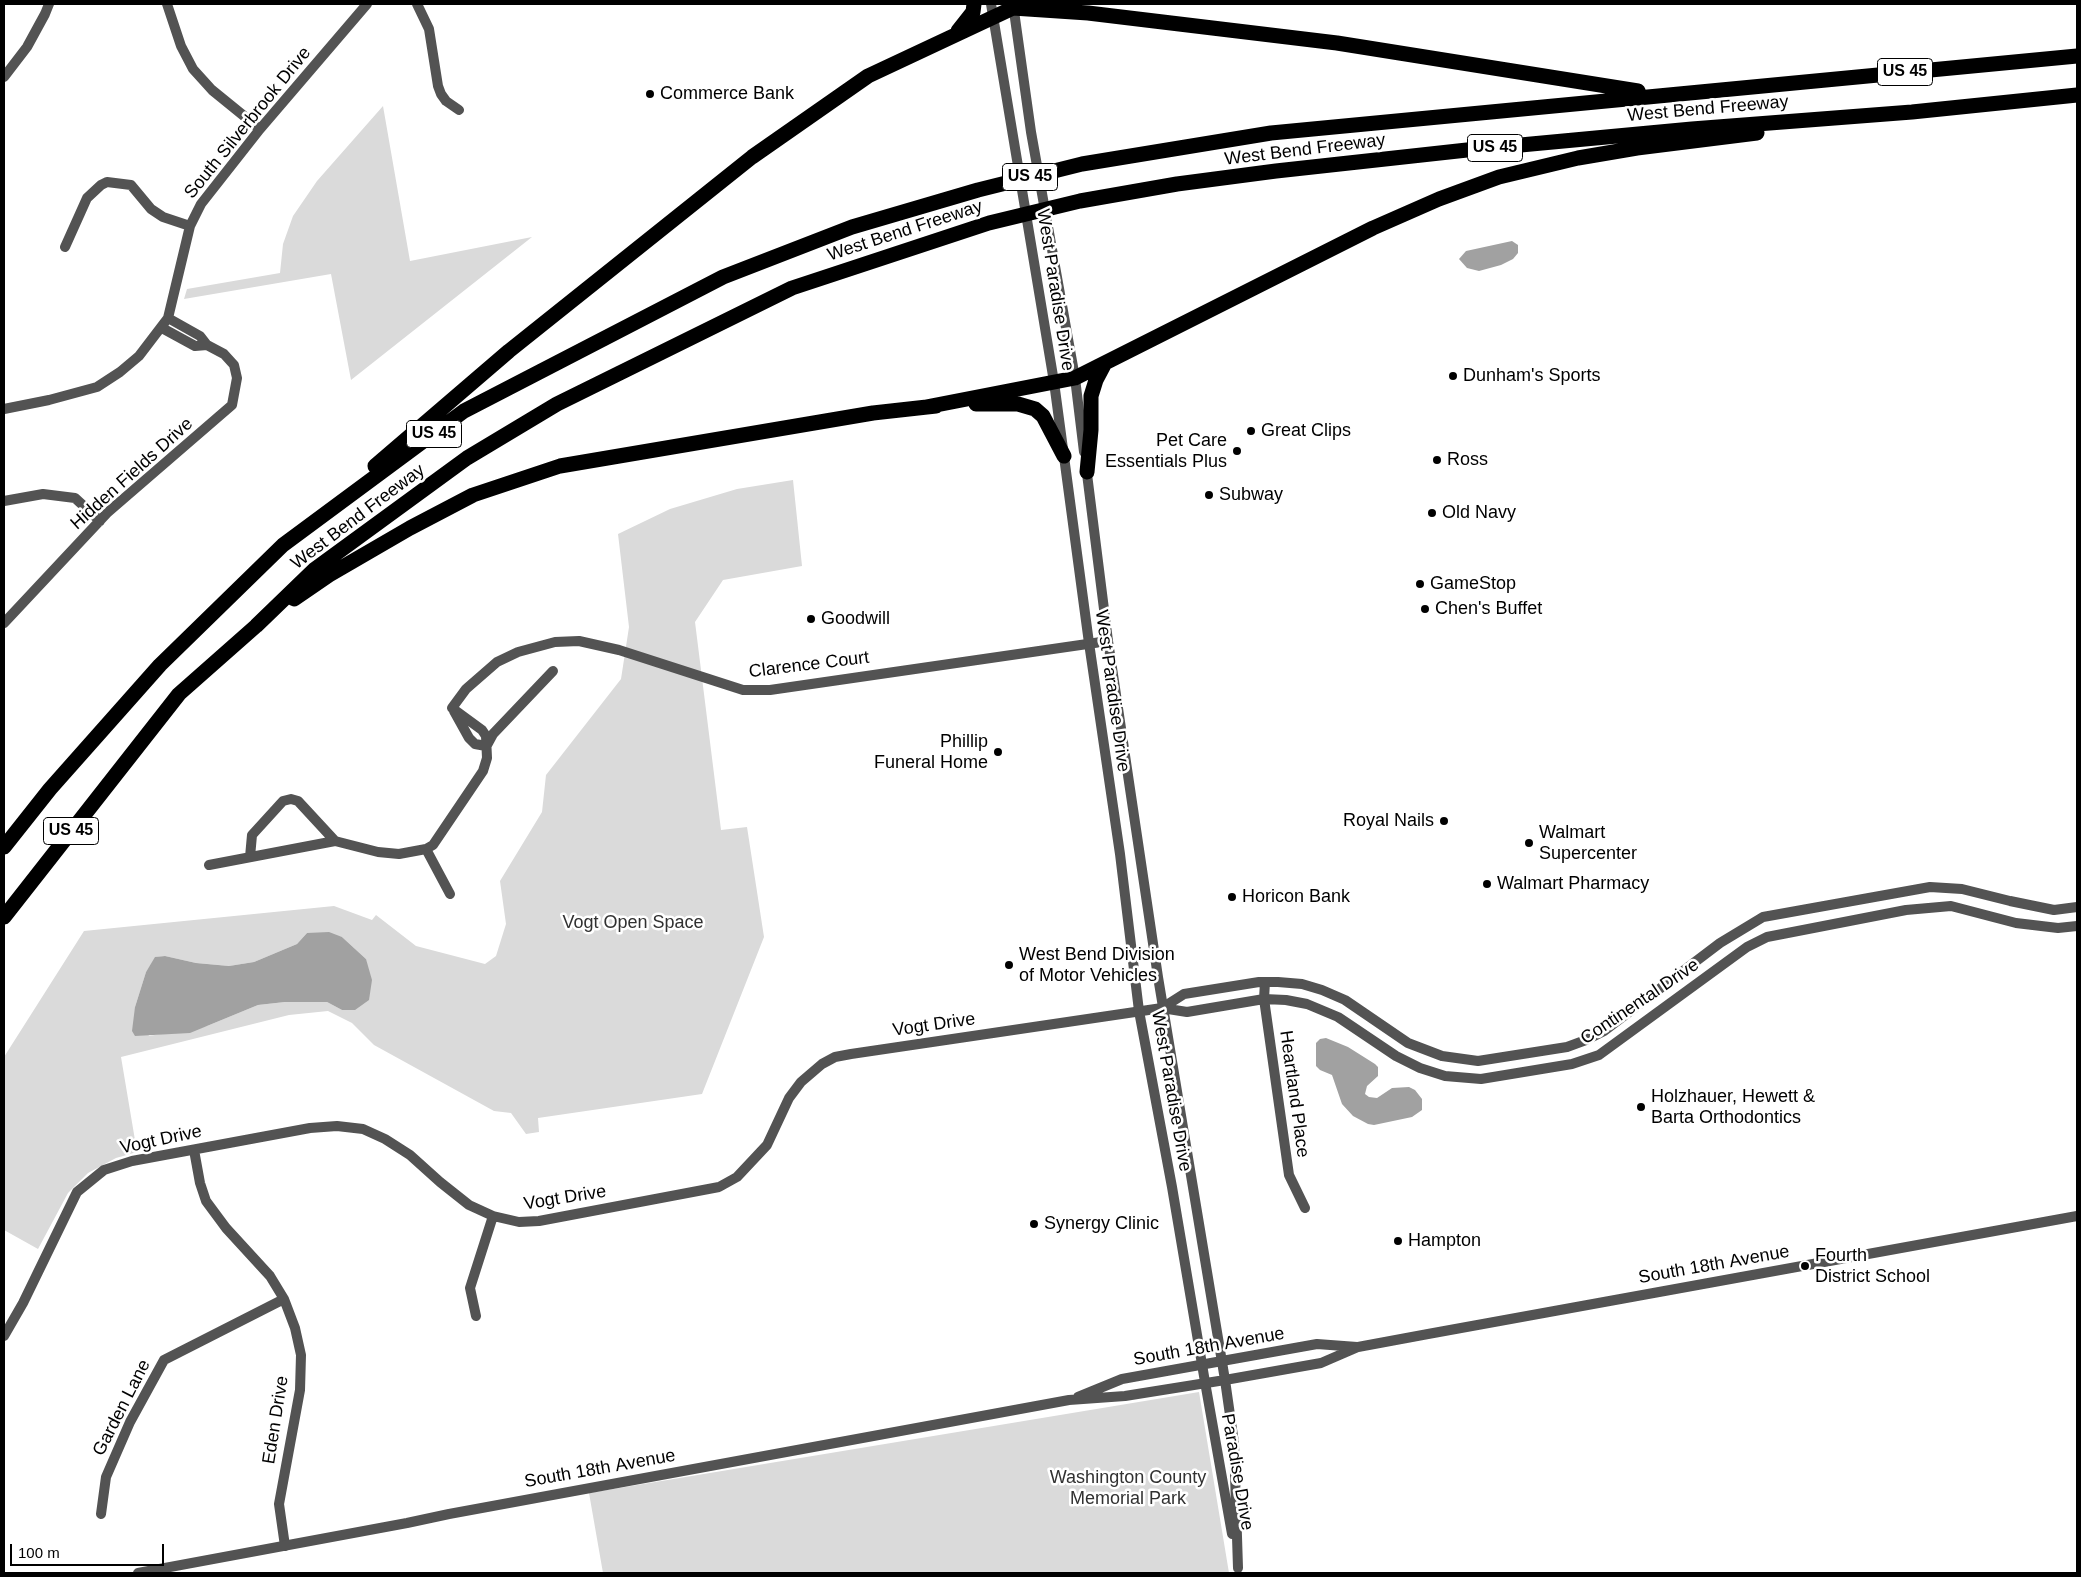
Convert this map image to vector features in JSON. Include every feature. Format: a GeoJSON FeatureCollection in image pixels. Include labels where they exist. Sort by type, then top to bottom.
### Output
{"type":"FeatureCollection","features":[{"type":"Feature","properties":{"kind":"highway"},"geometry":{"type":"LineString","coordinates":[[954,36],[973,12],[974,4]]}},
{"type":"Feature","properties":{"kind":"highway"},"geometry":{"type":"LineString","coordinates":[[1068,4],[1088,13]]}},
{"type":"Feature","properties":{"kind":"highway"},"geometry":{"type":"LineString","coordinates":[[283,545],[509,351],[752,157],[868,76],[954,36],[992,10],[1013,6],[1088,13],[1336,43],[1660,95]]}},
{"type":"Feature","properties":{"kind":"highway","name":"West Bend Freeway"},"geometry":{"type":"LineString","coordinates":[[4,847],[50,789],[160,665],[283,545],[464,411],[722,277],[852,227],[978,190],[1082,164],[1271,133],[2077,56]]}},
{"type":"Feature","properties":{"kind":"highway","name":"West Bend Freeway"},"geometry":{"type":"LineString","coordinates":[[4,917],[179,694],[256,626],[315,569],[467,458],[557,404],[792,288],[989,223],[1080,201],[1197,181],[1448,152],[2077,96]]}},
{"type":"Feature","properties":{"kind":"highway"},"geometry":{"type":"LineString","coordinates":[[926,407],[1075,378],[1373,228],[1439,199],[1499,177],[1578,158],[1638,148],[1825,126],[1912,112]]}},
{"type":"Feature","properties":{"kind":"highway"},"geometry":{"type":"LineString","coordinates":[[1087,472],[1091,430],[1091,396],[1096,380],[1105,363]]}},
{"type":"Feature","properties":{"kind":"highway"},"geometry":{"type":"LineString","coordinates":[[256,626],[329,575],[457,503],[473,495],[560,466],[873,413],[926,407],[1008,403],[1028,405],[1036,409],[1043,416],[1064,456]]}},
{"type":"Feature","properties":{"kind":"street"},"geometry":{"type":"LineString","coordinates":[[4,76],[27,47],[46,14],[49,4]]}},
{"type":"Feature","properties":{"kind":"street"},"geometry":{"type":"LineString","coordinates":[[167,4],[180,46],[193,70],[212,90],[260,129]]}},
{"type":"Feature","properties":{"kind":"street","name":"South Silverbrook Drive"},"geometry":{"type":"LineString","coordinates":[[4,408],[49,400],[97,387],[120,372],[139,356],[168,318],[190,226],[201,204],[260,129],[367,4]]}},
{"type":"Feature","properties":{"kind":"street"},"geometry":{"type":"LineString","coordinates":[[417,4],[429,29],[441,94],[446,101],[459,110]]}},
{"type":"Feature","properties":{"kind":"street","name":"West Paradise Drive"},"geometry":{"type":"LineString","coordinates":[[1013,6],[1031,132],[1075,378],[1108,640],[1162,1008],[1225,1380]]}},
{"type":"Feature","properties":{"kind":"street","name":"West Paradise Drive"},"geometry":{"type":"LineString","coordinates":[[992,10],[1054,382],[1120,854],[1139,1011],[1172,1187],[1205,1382]]}},
{"type":"Feature","properties":{"kind":"street"},"geometry":{"type":"LineString","coordinates":[[65,247],[87,198],[107,182],[130,185],[150,209],[163,217],[190,226]]}},
{"type":"Feature","properties":{"kind":"street","name":"Hidden Fields Drive"},"geometry":{"type":"LineString","coordinates":[[4,623],[100,521],[232,405],[237,378],[234,365],[224,354],[207,345],[200,336],[168,318]]}},
{"type":"Feature","properties":{"kind":"street","name":"Hidden Fields Drive"},"geometry":{"type":"LineString","coordinates":[[162,328],[195,346],[207,345]]}},
{"type":"Feature","properties":{"kind":"street"},"geometry":{"type":"LineString","coordinates":[[4,501],[43,494],[75,498],[100,521]]}},
{"type":"Feature","properties":{"kind":"street","name":"Clarence Court"},"geometry":{"type":"LineString","coordinates":[[486,746],[475,744],[469,738],[452,708],[466,688],[497,662],[518,652],[555,642],[579,642],[619,650],[743,690],[761,690],[1108,640]]}},
{"type":"Feature","properties":{"kind":"street"},"geometry":{"type":"LineString","coordinates":[[209,865],[335,841],[378,852],[400,854],[426,849],[433,845],[483,771],[487,758],[486,746],[493,734],[553,671]]}},
{"type":"Feature","properties":{"kind":"street"},"geometry":{"type":"LineString","coordinates":[[250,856],[252,835],[283,800],[291,798],[298,801],[335,841]]}},
{"type":"Feature","properties":{"kind":"street"},"geometry":{"type":"LineString","coordinates":[[426,849],[450,894]]}},
{"type":"Feature","properties":{"kind":"street","name":"Continental Drive"},"geometry":{"type":"LineString","coordinates":[[1162,1008],[1184,994],[1265,982],[1302,984],[1345,1000],[1408,1043],[1442,1056],[1478,1061],[1567,1047],[1604,1031],[1720,943],[1764,917],[1930,888],[1962,889],[2054,910],[2077,907]]}},
{"type":"Feature","properties":{"kind":"street","name":"Continental Drive"},"geometry":{"type":"LineString","coordinates":[[1162,1008],[1187,1012],[1264,999],[1286,1000],[1307,1004],[1338,1017],[1396,1056],[1420,1068],[1445,1076],[1481,1079],[1572,1064],[1599,1054],[1747,947],[1767,937],[1906,910],[1951,906],[2016,923],[2058,928],[2077,926]]}},
{"type":"Feature","properties":{"kind":"street","name":"Heartland Place"},"geometry":{"type":"LineString","coordinates":[[1265,982],[1264,999],[1289,1175],[1305,1208]]}},
{"type":"Feature","properties":{"kind":"street","name":"Vogt Drive"},"geometry":{"type":"LineString","coordinates":[[4,1336],[76,1192],[104,1170],[132,1161],[310,1128],[337,1126],[363,1129],[385,1139],[410,1155],[469,1205],[493,1216],[519,1222],[538,1221],[719,1187],[737,1177],[767,1145],[789,1098],[801,1082],[822,1064],[835,1057],[1162,1008]]}},
{"type":"Feature","properties":{"kind":"street","name":"Eden Drive"},"geometry":{"type":"LineString","coordinates":[[194,1150],[200,1183],[206,1201],[226,1228],[270,1276],[284,1299],[295,1328],[301,1355],[300,1390],[279,1504],[284,1546]]}},
{"type":"Feature","properties":{"kind":"street"},"geometry":{"type":"LineString","coordinates":[[476,1316],[470,1288],[493,1216]]}},
{"type":"Feature","properties":{"kind":"street","name":"South 18th Avenue"},"geometry":{"type":"LineString","coordinates":[[138,1573],[1069,1400],[1125,1396],[1321,1363],[1358,1348],[1510,1318],[2077,1216]]}},
{"type":"Feature","properties":{"kind":"street","name":"Garden Lane"},"geometry":{"type":"LineString","coordinates":[[101,1514],[106,1478],[130,1422],[164,1360],[284,1299]]}},
{"type":"Feature","properties":{"kind":"street","name":"South 18th Avenue"},"geometry":{"type":"LineString","coordinates":[[1069,1400],[1122,1379],[1202,1364],[1317,1344],[1358,1348]]}},
{"type":"Feature","properties":{"kind":"street","name":"Paradise Drive"},"geometry":{"type":"LineString","coordinates":[[1225,1380],[1234,1443],[1238,1570]]}},
{"type":"Feature","properties":{"kind":"street","name":"Paradise Drive"},"geometry":{"type":"LineString","coordinates":[[1205,1382],[1238,1570]]}},
{"type":"Feature","properties":{"kind":"green space"},"geometry":{"type":"Polygon","coordinates":[[[383,106],[410,261],[532,237],[351,380],[331,274],[184,299],[187,289],[280,273],[283,244],[293,216],[317,181],[383,106]]]}},
{"type":"Feature","properties":{"kind":"green space","name":"Vogt Open Space"},"geometry":{"type":"Polygon","coordinates":[[[793,480],[802,566],[723,580],[695,622],[721,830],[747,827],[764,937],[702,1094],[538,1118],[539,1132],[526,1134],[511,1113],[494,1111],[374,1045],[352,1023],[328,1011],[289,1015],[121,1057],[137,1152],[116,1158],[88,1173],[68,1193],[38,1249],[4,1230],[4,1057],[84,931],[334,906],[372,920],[376,915],[416,946],[485,964],[496,956],[506,924],[500,881],[542,812],[546,775],[621,679],[629,627],[618,534],[670,509],[737,489],[793,480]],[[307,933],[297,944],[254,962],[229,966],[196,963],[165,956],[156,957],[146,972],[135,1007],[149,1036],[207,1026],[258,1005],[285,1002],[327,1002],[342,1010],[366,959],[342,937],[307,933]]]}},
{"type":"Feature","properties":{"kind":"green space","name":"Washington County Memorial Park"},"geometry":{"type":"Polygon","coordinates":[[[1199,1392],[1229,1573],[603,1573],[589,1493],[1199,1392]]]}},
{"type":"Feature","properties":{"kind":"shaded area"},"geometry":{"type":"Polygon","coordinates":[[[1512,241],[1518,245],[1518,253],[1513,259],[1501,265],[1479,271],[1467,268],[1459,259],[1466,251],[1512,241]]]}},
{"type":"Feature","properties":{"kind":"shaded area"},"geometry":{"type":"Polygon","coordinates":[[[329,932],[342,937],[366,959],[372,980],[369,1000],[355,1010],[342,1010],[327,1002],[285,1002],[258,1005],[190,1033],[135,1036],[132,1031],[135,1007],[146,972],[155,957],[165,956],[196,963],[229,966],[254,962],[297,944],[307,933],[329,932]]]}},
{"type":"Feature","properties":{"kind":"shaded area"},"geometry":{"type":"Polygon","coordinates":[[[1326,1038],[1348,1047],[1378,1067],[1378,1076],[1367,1086],[1365,1094],[1369,1097],[1377,1098],[1392,1088],[1409,1087],[1415,1090],[1422,1099],[1422,1110],[1412,1117],[1374,1125],[1353,1116],[1342,1104],[1332,1075],[1320,1070],[1316,1066],[1316,1043],[1320,1039],[1326,1038]]]}},
{"type":"Feature","properties":{"kind":"place","name":"Commerce Bank"},"geometry":{"type":"Point","coordinates":[650,94]}},
{"type":"Feature","properties":{"kind":"place","name":"Dunham's Sports"},"geometry":{"type":"Point","coordinates":[1453,376]}},
{"type":"Feature","properties":{"kind":"place","name":"Great Clips"},"geometry":{"type":"Point","coordinates":[1251,431]}},
{"type":"Feature","properties":{"kind":"place","name":"Pet Care Essentials Plus"},"geometry":{"type":"Point","coordinates":[1237,451]}},
{"type":"Feature","properties":{"kind":"place","name":"Ross"},"geometry":{"type":"Point","coordinates":[1437,460]}},
{"type":"Feature","properties":{"kind":"place","name":"Subway"},"geometry":{"type":"Point","coordinates":[1209,495]}},
{"type":"Feature","properties":{"kind":"place","name":"Old Navy"},"geometry":{"type":"Point","coordinates":[1432,513]}},
{"type":"Feature","properties":{"kind":"place","name":"GameStop"},"geometry":{"type":"Point","coordinates":[1420,584]}},
{"type":"Feature","properties":{"kind":"place","name":"Chen's Buffet"},"geometry":{"type":"Point","coordinates":[1425,609]}},
{"type":"Feature","properties":{"kind":"place","name":"Goodwill"},"geometry":{"type":"Point","coordinates":[811,619]}},
{"type":"Feature","properties":{"kind":"place","name":"Phillip Funeral Home"},"geometry":{"type":"Point","coordinates":[998,752]}},
{"type":"Feature","properties":{"kind":"place","name":"Royal Nails"},"geometry":{"type":"Point","coordinates":[1444,821]}},
{"type":"Feature","properties":{"kind":"place","name":"Walmart Supercenter"},"geometry":{"type":"Point","coordinates":[1529,843]}},
{"type":"Feature","properties":{"kind":"place","name":"Walmart Pharmacy"},"geometry":{"type":"Point","coordinates":[1487,884]}},
{"type":"Feature","properties":{"kind":"place","name":"Horicon Bank"},"geometry":{"type":"Point","coordinates":[1232,897]}},
{"type":"Feature","properties":{"kind":"place","name":"West Bend Division of Motor Vehicles"},"geometry":{"type":"Point","coordinates":[1009,965]}},
{"type":"Feature","properties":{"kind":"place","name":"Holzhauer, Hewett & Barta Orthodontics"},"geometry":{"type":"Point","coordinates":[1641,1107]}},
{"type":"Feature","properties":{"kind":"place","name":"Synergy Clinic"},"geometry":{"type":"Point","coordinates":[1034,1224]}},
{"type":"Feature","properties":{"kind":"place","name":"Hampton"},"geometry":{"type":"Point","coordinates":[1398,1241]}},
{"type":"Feature","properties":{"kind":"place","name":"Fourth District School"},"geometry":{"type":"Point","coordinates":[1805,1266]}}]}
